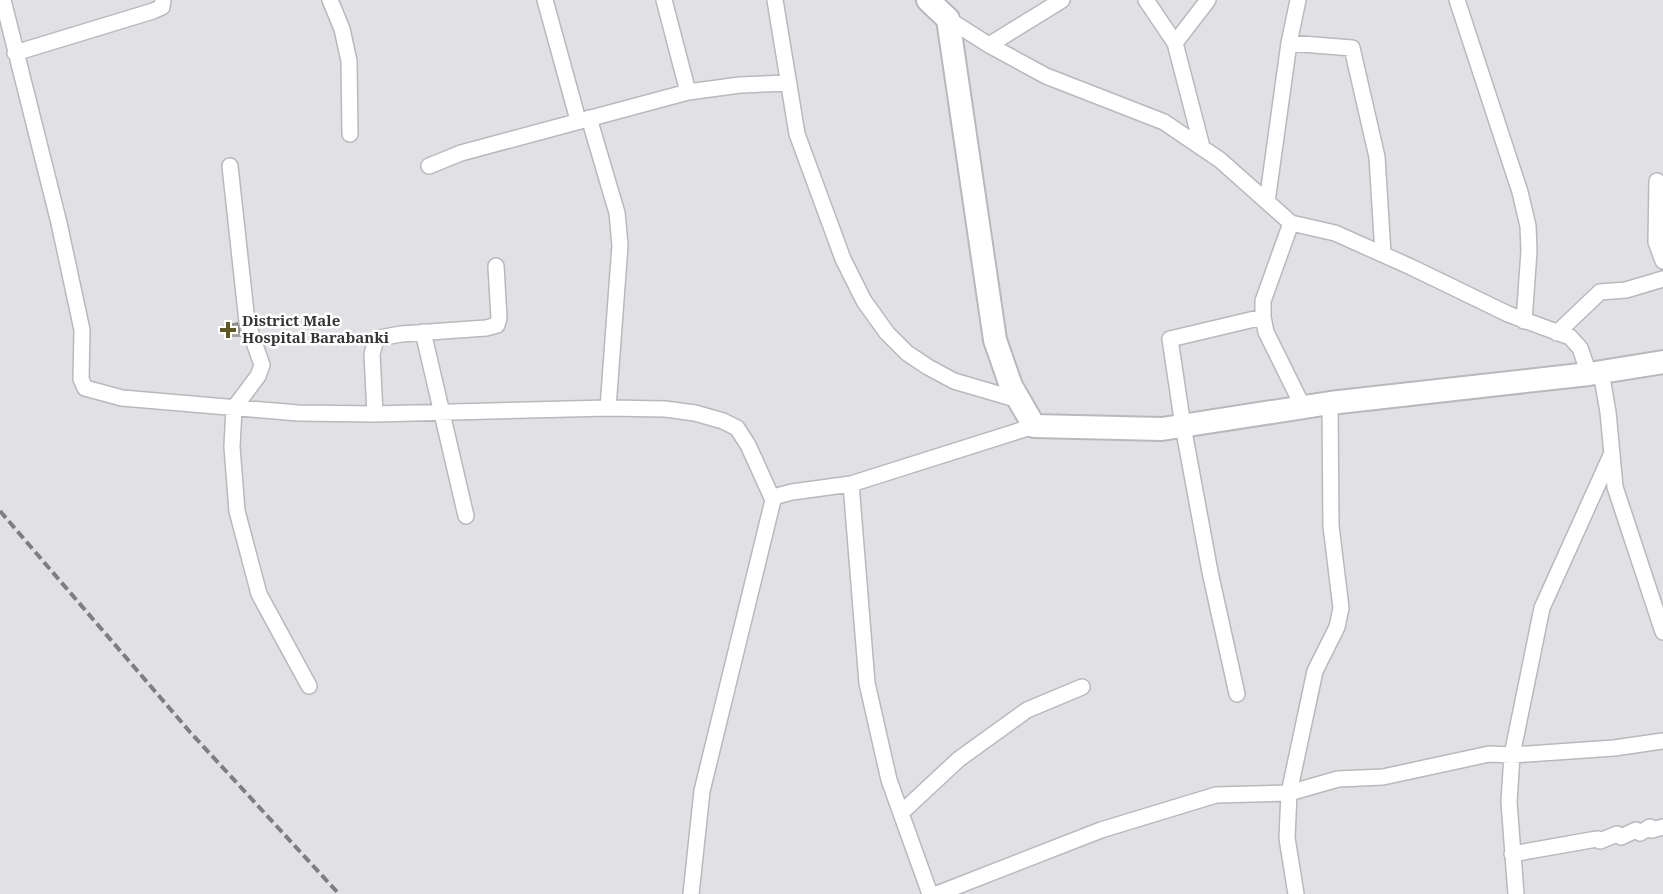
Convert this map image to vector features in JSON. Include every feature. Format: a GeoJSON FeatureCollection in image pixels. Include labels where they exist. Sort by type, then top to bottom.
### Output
{"type":"FeatureCollection","features":[{"type":"Feature","properties":{"kind":"street"},"geometry":{"type":"LineString","coordinates":[[3,0],[59,223],[82,330],[82,385],[88,390],[122,398],[298,413],[441,413],[608,408],[665,409],[695,413],[730,423],[736,429],[748,445],[773,500]]}},
{"type":"Feature","properties":{"kind":"street"},"geometry":{"type":"LineString","coordinates":[[15,53],[153,11],[162,7],[163,0]]}},
{"type":"Feature","properties":{"kind":"street"},"geometry":{"type":"LineString","coordinates":[[330,0],[342,29],[349,61],[350,134]]}},
{"type":"Feature","properties":{"kind":"street"},"geometry":{"type":"LineString","coordinates":[[545,0],[617,213],[620,245],[608,408]]}},
{"type":"Feature","properties":{"kind":"street"},"geometry":{"type":"LineString","coordinates":[[664,0],[688,92]]}},
{"type":"Feature","properties":{"kind":"street"},"geometry":{"type":"LineString","coordinates":[[775,0],[797,134],[843,259],[864,301],[886,333],[907,353],[928,367],[954,381],[1019,400]]}},
{"type":"Feature","properties":{"kind":"street"},"geometry":{"type":"LineString","coordinates":[[928,0],[948,19],[989,45],[1046,76],[1164,122],[1220,160],[1291,223],[1335,233],[1524,321],[1574,339],[1595,373],[1612,453],[1615,487],[1663,632]]}},
{"type":"Feature","properties":{"kind":"street"},"geometry":{"type":"LineString","coordinates":[[989,45],[1062,0]]}},
{"type":"Feature","properties":{"kind":"street"},"geometry":{"type":"LineString","coordinates":[[1146,0],[1175,43],[1202,147]]}},
{"type":"Feature","properties":{"kind":"street"},"geometry":{"type":"LineString","coordinates":[[1175,43],[1208,0]]}},
{"type":"Feature","properties":{"kind":"street"},"geometry":{"type":"LineString","coordinates":[[1268,202],[1289,43],[1298,0]]}},
{"type":"Feature","properties":{"kind":"street"},"geometry":{"type":"LineString","coordinates":[[1457,0],[1520,192],[1528,226],[1529,251],[1524,321]]}},
{"type":"Feature","properties":{"kind":"street"},"geometry":{"type":"LineString","coordinates":[[948,19],[995,340],[1011,386],[1034,426]]}},
{"type":"Feature","properties":{"kind":"street"},"geometry":{"type":"LineString","coordinates":[[1289,43],[1352,48],[1377,157],[1383,254]]}},
{"type":"Feature","properties":{"kind":"street"},"geometry":{"type":"LineString","coordinates":[[429,166],[461,153],[688,92],[740,85],[789,83]]}},
{"type":"Feature","properties":{"kind":"street"},"geometry":{"type":"LineString","coordinates":[[230,166],[247,322],[262,365],[258,376],[234,408],[232,447],[237,511],[259,594],[309,686]]}},
{"type":"Feature","properties":{"kind":"street"},"geometry":{"type":"LineString","coordinates":[[1657,181],[1656,242],[1663,261]]}},
{"type":"Feature","properties":{"kind":"street"},"geometry":{"type":"LineString","coordinates":[[1291,223],[1263,301],[1263,317],[1266,332],[1303,407]]}},
{"type":"Feature","properties":{"kind":"street"},"geometry":{"type":"LineString","coordinates":[[375,414],[372,354],[375,343],[387,336],[486,328],[496,325],[499,318],[496,266]]}},
{"type":"Feature","properties":{"kind":"street"},"geometry":{"type":"LineString","coordinates":[[1557,333],[1600,292],[1626,290],[1663,279]]}},
{"type":"Feature","properties":{"kind":"street"},"geometry":{"type":"LineString","coordinates":[[1238,694],[1210,572],[1183,426],[1170,339],[1263,317]]}},
{"type":"Feature","properties":{"kind":"street"},"geometry":{"type":"LineString","coordinates":[[423,332],[466,516]]}},
{"type":"Feature","properties":{"kind":"street"},"geometry":{"type":"LineString","coordinates":[[691,894],[702,791],[773,500],[777,496],[851,484],[1034,426],[1162,429],[1330,403],[1595,373],[1663,362]]}},
{"type":"Feature","properties":{"kind":"street"},"geometry":{"type":"LineString","coordinates":[[1296,894],[1287,838],[1288,793],[1315,671],[1337,627],[1341,608],[1331,526],[1330,403]]}},
{"type":"Feature","properties":{"kind":"street"},"geometry":{"type":"LineString","coordinates":[[1516,894],[1509,802],[1512,756],[1542,608],[1612,453]]}},
{"type":"Feature","properties":{"kind":"street"},"geometry":{"type":"LineString","coordinates":[[851,484],[867,683],[889,780],[930,894]]}},
{"type":"Feature","properties":{"kind":"street"},"geometry":{"type":"LineString","coordinates":[[901,813],[959,759],[1027,710],[1082,687]]}},
{"type":"Feature","properties":{"kind":"street"},"geometry":{"type":"LineString","coordinates":[[937,894],[1101,830],[1216,795],[1288,793],[1338,779],[1383,777],[1489,754],[1512,756],[1614,748],[1663,741]]}},
{"type":"Feature","properties":{"kind":"street"},"geometry":{"type":"LineString","coordinates":[[1512,854],[1598,838],[1600,841],[1617,834],[1622,837],[1636,830],[1640,833],[1650,828],[1653,830],[1663,827]]}},
{"type":"Feature","properties":{"kind":"building"},"geometry":{"type":"Polygon","coordinates":[[[238,323],[240,332],[226,335],[224,326],[238,323]]]}},
{"type":"Feature","properties":{"kind":"railway"},"geometry":{"type":"LineString","coordinates":[[0,511],[190,732],[339,894]]}},
{"type":"Feature","properties":{"kind":"place","name":"District Male Hospital Barabanki"},"geometry":{"type":"Point","coordinates":[228,330]}}]}
